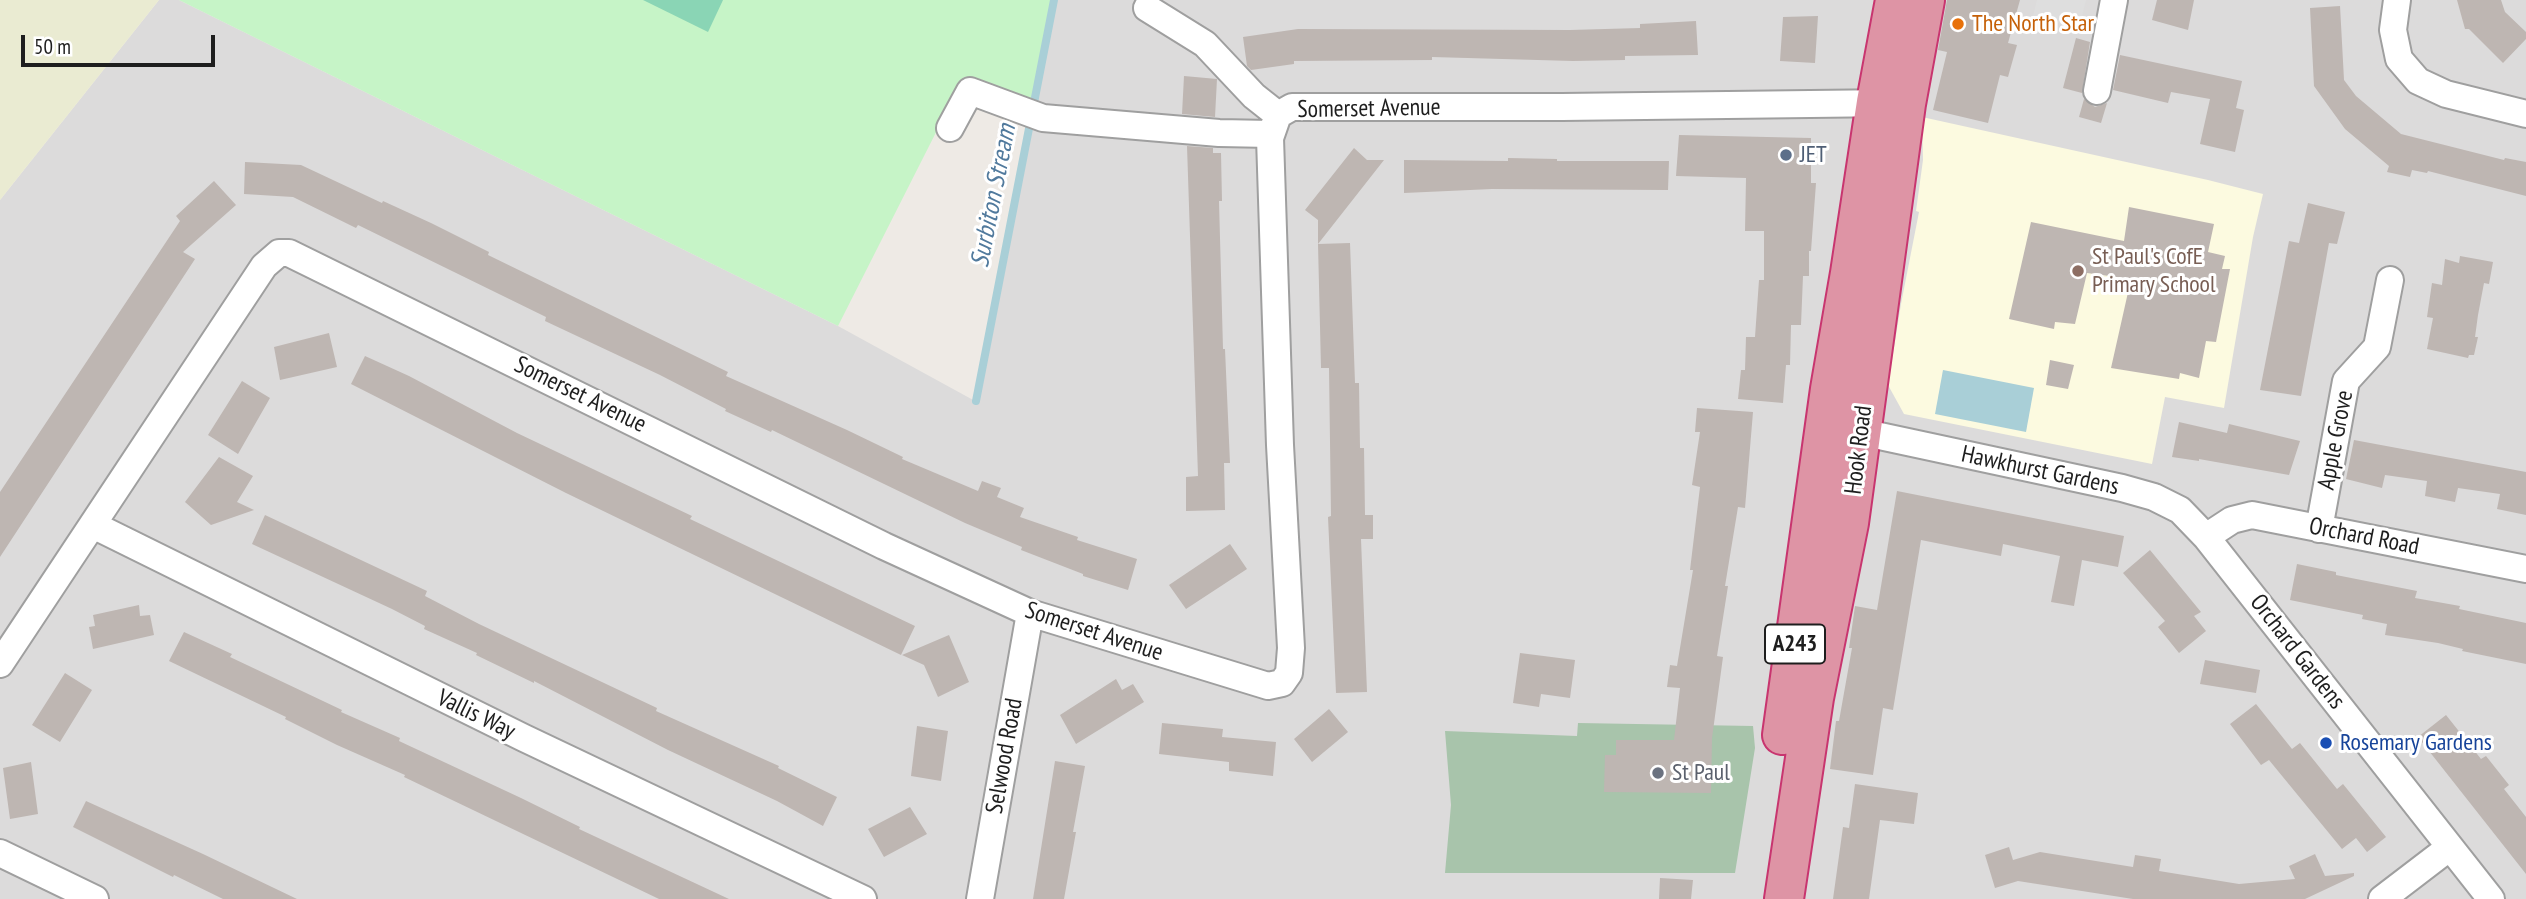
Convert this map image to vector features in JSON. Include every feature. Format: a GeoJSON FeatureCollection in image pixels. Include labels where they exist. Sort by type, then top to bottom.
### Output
{"type":"FeatureCollection","features":[{"type":"Feature","properties":{"kind":"highway","name":"Hook Road"},"geometry":{"type":"LineString","coordinates":[[1784,899],[1814,698],[1849,523],[1861,432],[1891,103],[1895,0]]}},
{"type":"Feature","properties":{"kind":"highway","name":"Hook Road"},"geometry":{"type":"LineString","coordinates":[[1758,899],[1829,389],[1850,273],[1891,103],[1926,0]]}},
{"type":"Feature","properties":{"kind":"street"},"geometry":{"type":"LineString","coordinates":[[2097,91],[2114,0]]}},
{"type":"Feature","properties":{"kind":"street"},"geometry":{"type":"LineString","coordinates":[[2397,0],[2393,30],[2399,59],[2418,81],[2446,94],[2526,114]]}},
{"type":"Feature","properties":{"kind":"street"},"geometry":{"type":"LineString","coordinates":[[950,128],[970,91],[1043,118],[1219,133],[1274,125],[1254,96],[1205,44],[1147,8]]}},
{"type":"Feature","properties":{"kind":"street","name":"Somerset Avenue"},"geometry":{"type":"LineString","coordinates":[[0,664],[264,266],[279,253],[289,253],[884,546],[1030,613],[1268,686],[1282,683],[1289,673],[1291,648],[1280,445],[1274,125],[1292,107],[1891,103]]}},
{"type":"Feature","properties":{"kind":"street","name":"Apple Grove"},"geometry":{"type":"LineString","coordinates":[[2319,529],[2346,381],[2377,347],[2390,280]]}},
{"type":"Feature","properties":{"kind":"street","name":"Hawkhurst Gardens"},"geometry":{"type":"LineString","coordinates":[[1861,432],[2154,497],[2180,510],[2206,537]]}},
{"type":"Feature","properties":{"kind":"street","name":"Orchard Road"},"geometry":{"type":"LineString","coordinates":[[2206,537],[2231,520],[2252,515],[2526,569]]}},
{"type":"Feature","properties":{"kind":"street","name":"Vallis Way"},"geometry":{"type":"LineString","coordinates":[[93,525],[524,738],[863,899]]}},
{"type":"Feature","properties":{"kind":"street","name":"Orchard Gardens"},"geometry":{"type":"LineString","coordinates":[[2206,537],[2491,899]]}},
{"type":"Feature","properties":{"kind":"street","name":"Selwood Road"},"geometry":{"type":"LineString","coordinates":[[980,899],[1030,613]]}},
{"type":"Feature","properties":{"kind":"street"},"geometry":{"type":"LineString","coordinates":[[2382,899],[2450,847]]}},
{"type":"Feature","properties":{"kind":"street"},"geometry":{"type":"LineString","coordinates":[[0,853],[95,899]]}},
{"type":"Feature","properties":{"kind":"shaded area"},"geometry":{"type":"Polygon","coordinates":[[[159,0],[179,0],[838,326],[975,401],[1054,0],[2526,0],[2526,899],[0,899],[0,200],[159,0]]]}},
{"type":"Feature","properties":{"kind":"shaded area"},"geometry":{"type":"Polygon","coordinates":[[[2037,0],[2086,0],[2079,29],[2033,16],[2037,0]]]}},
{"type":"Feature","properties":{"kind":"shaded area","name":"St Paul's CofE Primary School"},"geometry":{"type":"Polygon","coordinates":[[[1922,117],[2263,194],[2253,237],[2224,408],[2165,397],[2152,464],[1904,414],[1888,385],[1919,212],[1916,211],[1923,160],[1922,117]]]}},
{"type":"Feature","properties":{"kind":"green space"},"geometry":{"type":"Polygon","coordinates":[[[0,0],[159,0],[0,200],[0,0]]]}},
{"type":"Feature","properties":{"kind":"green space"},"geometry":{"type":"Polygon","coordinates":[[[179,0],[1054,0],[1033,109],[964,77],[838,326],[179,0]]]}},
{"type":"Feature","properties":{"kind":"green space"},"geometry":{"type":"Polygon","coordinates":[[[643,0],[723,0],[708,32],[643,0]]]}},
{"type":"Feature","properties":{"kind":"green space"},"geometry":{"type":"Polygon","coordinates":[[[1578,723],[1753,726],[1755,748],[1735,873],[1445,873],[1451,805],[1445,731],[1577,736],[1578,723]]]}},
{"type":"Feature","properties":{"kind":"water"},"geometry":{"type":"Polygon","coordinates":[[[1943,370],[2034,388],[2026,432],[1935,414],[1943,370]]]}},
{"type":"Feature","properties":{"kind":"building"},"geometry":{"type":"Polygon","coordinates":[[[1947,0],[2020,0],[2008,43],[2017,45],[2008,77],[2000,75],[1988,123],[1933,110],[1947,52],[1938,50],[1947,0]]]}},
{"type":"Feature","properties":{"kind":"building"},"geometry":{"type":"Polygon","coordinates":[[[2157,0],[2194,0],[2188,30],[2152,20],[2157,0]]]}},
{"type":"Feature","properties":{"kind":"building"},"geometry":{"type":"Polygon","coordinates":[[[2457,0],[2501,0],[2505,12],[2526,32],[2526,39],[2503,63],[2469,29],[2465,29],[2457,0]]]}},
{"type":"Feature","properties":{"kind":"building"},"geometry":{"type":"Polygon","coordinates":[[[2340,6],[2344,80],[2356,96],[2401,134],[2504,160],[2526,162],[2526,196],[2428,171],[2412,170],[2410,177],[2387,172],[2389,166],[2345,129],[2314,86],[2310,8],[2340,6]]]}},
{"type":"Feature","properties":{"kind":"building"},"geometry":{"type":"Polygon","coordinates":[[[1818,16],[1815,63],[1780,61],[1783,17],[1818,16]]]}},
{"type":"Feature","properties":{"kind":"building"},"geometry":{"type":"Polygon","coordinates":[[[1696,21],[1698,55],[1625,56],[1625,60],[1432,57],[1432,60],[1294,61],[1294,64],[1251,70],[1247,66],[1243,37],[1298,29],[1570,30],[1640,28],[1640,24],[1696,21]]]}},
{"type":"Feature","properties":{"kind":"building"},"geometry":{"type":"Polygon","coordinates":[[[2076,38],[2090,42],[2082,93],[2063,88],[2076,38]]]}},
{"type":"Feature","properties":{"kind":"building"},"geometry":{"type":"Polygon","coordinates":[[[2120,55],[2242,81],[2236,108],[2244,110],[2235,152],[2200,144],[2210,99],[2171,92],[2168,103],[2113,90],[2120,55]]]}},
{"type":"Feature","properties":{"kind":"building"},"geometry":{"type":"Polygon","coordinates":[[[1184,76],[1217,79],[1215,117],[1182,114],[1184,76]]]}},
{"type":"Feature","properties":{"kind":"building"},"geometry":{"type":"Polygon","coordinates":[[[2084,99],[2095,107],[2107,103],[2101,123],[2079,117],[2084,99]]]}},
{"type":"Feature","properties":{"kind":"building"},"geometry":{"type":"Polygon","coordinates":[[[1679,135],[1811,138],[1811,183],[1816,183],[1809,276],[1803,276],[1801,325],[1791,325],[1790,365],[1786,365],[1783,403],[1738,399],[1741,370],[1745,370],[1746,337],[1755,337],[1759,280],[1764,280],[1764,231],[1745,231],[1746,178],[1676,176],[1679,135]]]}},
{"type":"Feature","properties":{"kind":"building"},"geometry":{"type":"Polygon","coordinates":[[[1187,146],[1213,148],[1213,153],[1221,153],[1222,201],[1219,201],[1223,349],[1230,463],[1224,463],[1225,510],[1186,511],[1186,477],[1198,476],[1187,146]]]}},
{"type":"Feature","properties":{"kind":"building"},"geometry":{"type":"Polygon","coordinates":[[[1354,148],[1367,160],[1384,160],[1318,244],[1318,220],[1305,210],[1354,148]]]}},
{"type":"Feature","properties":{"kind":"building"},"geometry":{"type":"Polygon","coordinates":[[[1508,158],[1669,161],[1668,190],[1492,189],[1404,193],[1404,160],[1508,161],[1508,158]]]}},
{"type":"Feature","properties":{"kind":"building"},"geometry":{"type":"Polygon","coordinates":[[[245,162],[301,165],[431,223],[489,252],[488,255],[728,372],[726,376],[847,430],[903,457],[902,459],[978,491],[982,481],[1001,488],[997,497],[1024,508],[1020,517],[1078,537],[1077,540],[1137,559],[1128,590],[1083,576],[1021,550],[1022,547],[965,523],[772,430],[771,432],[725,411],[726,409],[660,375],[545,321],[546,317],[358,225],[356,228],[293,197],[244,194],[245,162]]]}},
{"type":"Feature","properties":{"kind":"building"},"geometry":{"type":"Polygon","coordinates":[[[214,181],[236,205],[183,252],[195,259],[0,557],[0,492],[180,221],[176,216],[214,181]]]}},
{"type":"Feature","properties":{"kind":"building"},"geometry":{"type":"Polygon","coordinates":[[[2308,203],[2345,212],[2337,244],[2329,243],[2301,396],[2260,390],[2289,241],[2299,243],[2308,203]]]}},
{"type":"Feature","properties":{"kind":"building"},"geometry":{"type":"Polygon","coordinates":[[[2129,207],[2214,224],[2208,252],[2225,256],[2222,269],[2230,269],[2216,342],[2206,341],[2199,378],[2180,373],[2179,379],[2111,368],[2131,279],[2087,273],[2075,324],[2055,322],[2054,329],[2009,319],[2031,222],[2124,241],[2129,207]]]}},
{"type":"Feature","properties":{"kind":"building"},"geometry":{"type":"Polygon","coordinates":[[[1350,243],[1355,383],[1359,383],[1360,448],[1364,448],[1365,515],[1373,515],[1373,539],[1361,539],[1367,692],[1336,693],[1328,517],[1331,516],[1329,368],[1321,368],[1318,244],[1350,243]]]}},
{"type":"Feature","properties":{"kind":"building"},"geometry":{"type":"Polygon","coordinates":[[[2460,256],[2493,262],[2489,284],[2484,283],[2474,355],[2469,355],[2468,358],[2427,349],[2433,318],[2427,317],[2432,283],[2442,285],[2445,259],[2459,263],[2460,256]]]}},
{"type":"Feature","properties":{"kind":"building"},"geometry":{"type":"Polygon","coordinates":[[[329,333],[337,367],[280,380],[274,347],[329,333]]]}},
{"type":"Feature","properties":{"kind":"building"},"geometry":{"type":"Polygon","coordinates":[[[365,356],[517,433],[692,516],[690,519],[915,626],[901,655],[566,493],[351,384],[365,356]]]}},
{"type":"Feature","properties":{"kind":"building"},"geometry":{"type":"Polygon","coordinates":[[[2050,360],[2074,365],[2068,389],[2046,385],[2050,360]]]}},
{"type":"Feature","properties":{"kind":"building"},"geometry":{"type":"Polygon","coordinates":[[[242,381],[270,398],[238,454],[208,435],[242,381]]]}},
{"type":"Feature","properties":{"kind":"building"},"geometry":{"type":"Polygon","coordinates":[[[1697,408],[1753,412],[1745,508],[1738,507],[1717,656],[1723,657],[1712,738],[1711,793],[1604,792],[1605,755],[1616,755],[1616,740],[1674,740],[1680,688],[1667,687],[1670,665],[1677,666],[1693,570],[1690,570],[1700,487],[1692,485],[1700,432],[1695,432],[1697,408]]]}},
{"type":"Feature","properties":{"kind":"building"},"geometry":{"type":"Polygon","coordinates":[[[2179,422],[2227,433],[2229,424],[2300,441],[2289,475],[2199,459],[2172,457],[2179,422]]]}},
{"type":"Feature","properties":{"kind":"building"},"geometry":{"type":"Polygon","coordinates":[[[2354,440],[2526,472],[2526,515],[2497,509],[2500,494],[2458,488],[2455,502],[2425,496],[2427,481],[2385,475],[2382,488],[2346,479],[2354,440]]]}},
{"type":"Feature","properties":{"kind":"building"},"geometry":{"type":"Polygon","coordinates":[[[219,457],[253,476],[237,502],[254,510],[211,525],[185,502],[219,457]]]}},
{"type":"Feature","properties":{"kind":"building"},"geometry":{"type":"Polygon","coordinates":[[[1897,491],[2124,536],[2118,567],[2082,560],[2074,606],[2051,602],[2060,556],[2003,544],[2001,556],[1921,540],[1893,710],[1883,708],[1873,775],[1830,769],[1836,721],[1839,721],[1852,648],[1849,648],[1855,606],[1877,610],[1897,491]]]}},
{"type":"Feature","properties":{"kind":"building"},"geometry":{"type":"Polygon","coordinates":[[[265,515],[427,591],[425,596],[479,624],[657,708],[656,711],[779,766],[778,768],[837,797],[823,826],[424,629],[425,626],[392,609],[252,544],[265,515]]]}},
{"type":"Feature","properties":{"kind":"building"},"geometry":{"type":"Polygon","coordinates":[[[1230,544],[1247,569],[1186,609],[1169,585],[1230,544]]]}},
{"type":"Feature","properties":{"kind":"building"},"geometry":{"type":"Polygon","coordinates":[[[2150,550],[2201,612],[2194,616],[2206,631],[2179,653],[2158,627],[2165,621],[2123,573],[2150,550]]]}},
{"type":"Feature","properties":{"kind":"building"},"geometry":{"type":"Polygon","coordinates":[[[2297,564],[2336,572],[2336,575],[2417,591],[2415,598],[2526,623],[2526,664],[2462,651],[2463,649],[2438,643],[2385,635],[2387,624],[2362,619],[2363,615],[2290,600],[2297,564]]]}},
{"type":"Feature","properties":{"kind":"building"},"geometry":{"type":"Polygon","coordinates":[[[139,605],[140,616],[150,615],[154,635],[93,649],[89,627],[95,626],[93,615],[139,605]]]}},
{"type":"Feature","properties":{"kind":"building"},"geometry":{"type":"Polygon","coordinates":[[[184,632],[342,710],[341,712],[400,738],[399,741],[729,899],[659,899],[404,777],[405,775],[337,745],[285,719],[286,717],[169,661],[184,632]]]}},
{"type":"Feature","properties":{"kind":"building"},"geometry":{"type":"Polygon","coordinates":[[[949,635],[969,682],[938,697],[924,665],[902,655],[949,635]]]}},
{"type":"Feature","properties":{"kind":"building"},"geometry":{"type":"Polygon","coordinates":[[[1520,653],[1575,660],[1570,698],[1541,694],[1539,707],[1513,703],[1520,653]]]}},
{"type":"Feature","properties":{"kind":"building"},"geometry":{"type":"Polygon","coordinates":[[[2205,660],[2260,670],[2256,693],[2200,684],[2205,660]]]}},
{"type":"Feature","properties":{"kind":"building"},"geometry":{"type":"Polygon","coordinates":[[[65,673],[92,690],[60,742],[32,725],[65,673]]]}},
{"type":"Feature","properties":{"kind":"building"},"geometry":{"type":"Polygon","coordinates":[[[1116,679],[1122,690],[1133,684],[1144,702],[1076,744],[1060,715],[1116,679]]]}},
{"type":"Feature","properties":{"kind":"building"},"geometry":{"type":"Polygon","coordinates":[[[2256,704],[2292,749],[2300,743],[2337,789],[2343,784],[2386,837],[2367,852],[2356,838],[2342,849],[2269,760],[2261,765],[2230,724],[2256,704]]]}},
{"type":"Feature","properties":{"kind":"building"},"geometry":{"type":"Polygon","coordinates":[[[1329,709],[1348,732],[1312,762],[1294,739],[1329,709]]]}},
{"type":"Feature","properties":{"kind":"building"},"geometry":{"type":"Polygon","coordinates":[[[2446,715],[2481,759],[2486,756],[2509,785],[2504,789],[2526,817],[2526,874],[2418,737],[2446,715]]]}},
{"type":"Feature","properties":{"kind":"building"},"geometry":{"type":"Polygon","coordinates":[[[1162,723],[1223,729],[1222,737],[1276,742],[1273,776],[1229,771],[1229,762],[1159,754],[1162,723]]]}},
{"type":"Feature","properties":{"kind":"building"},"geometry":{"type":"Polygon","coordinates":[[[917,726],[948,731],[941,781],[911,776],[917,726]]]}},
{"type":"Feature","properties":{"kind":"building"},"geometry":{"type":"Polygon","coordinates":[[[1055,761],[1085,766],[1073,832],[1076,832],[1064,899],[1033,899],[1055,761]]]}},
{"type":"Feature","properties":{"kind":"building"},"geometry":{"type":"Polygon","coordinates":[[[31,762],[38,814],[10,819],[3,768],[31,762]]]}},
{"type":"Feature","properties":{"kind":"building"},"geometry":{"type":"Polygon","coordinates":[[[1855,784],[1918,793],[1914,824],[1880,820],[1869,899],[1833,899],[1843,827],[1849,828],[1855,784]]]}},
{"type":"Feature","properties":{"kind":"building"},"geometry":{"type":"Polygon","coordinates":[[[86,801],[297,899],[223,899],[174,875],[173,877],[73,827],[86,801]]]}},
{"type":"Feature","properties":{"kind":"building"},"geometry":{"type":"Polygon","coordinates":[[[910,807],[927,834],[884,857],[868,829],[910,807]]]}},
{"type":"Feature","properties":{"kind":"building"},"geometry":{"type":"Polygon","coordinates":[[[2009,847],[2013,860],[2040,852],[2133,867],[2135,855],[2161,859],[2159,871],[2239,884],[2295,879],[2289,866],[2315,854],[2325,876],[2354,873],[2354,876],[2305,899],[2133,899],[2018,881],[1995,888],[1985,855],[2009,847]]]}},
{"type":"Feature","properties":{"kind":"building"},"geometry":{"type":"Polygon","coordinates":[[[1660,878],[1693,880],[1691,899],[1659,899],[1660,878]]]}},
{"type":"Feature","properties":{"kind":"waterway","name":"Surbiton Stream"},"geometry":{"type":"LineString","coordinates":[[976,401],[1054,0]]}},
{"type":"Feature","properties":{"kind":"place","name":"The North Star"},"geometry":{"type":"Point","coordinates":[1958,24]}},
{"type":"Feature","properties":{"kind":"place","name":"JET"},"geometry":{"type":"Point","coordinates":[1786,155]}},
{"type":"Feature","properties":{"kind":"place","name":"St Paul's CofE Primary School"},"geometry":{"type":"Point","coordinates":[2078,271]}},
{"type":"Feature","properties":{"kind":"place","name":"Rosemary Gardens"},"geometry":{"type":"Point","coordinates":[2326,743]}},
{"type":"Feature","properties":{"kind":"place","name":"St Paul"},"geometry":{"type":"Point","coordinates":[1658,773]}}]}
